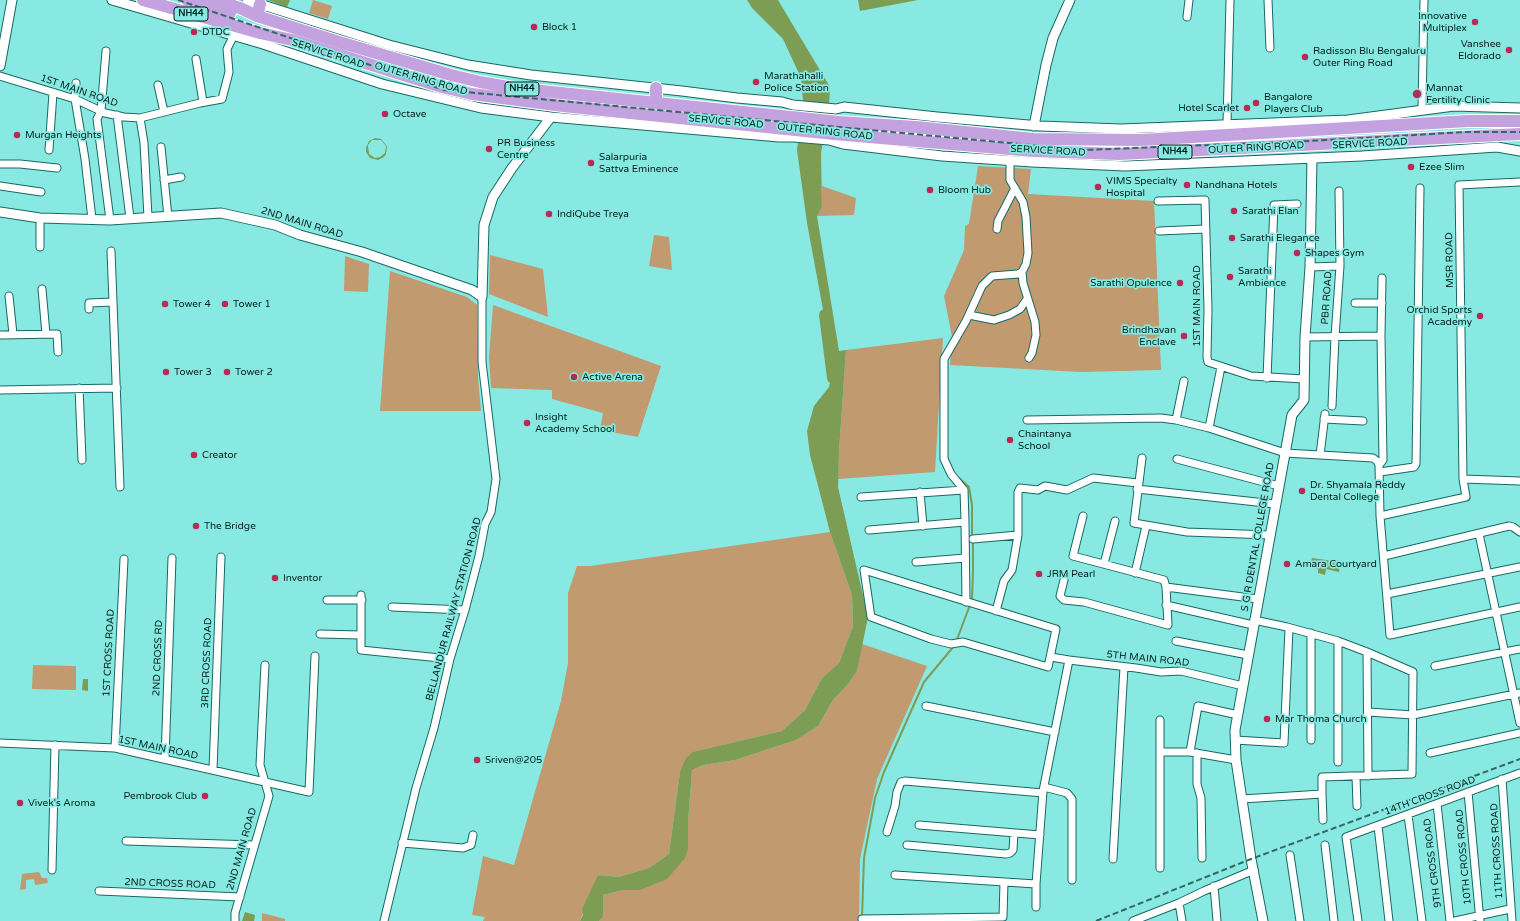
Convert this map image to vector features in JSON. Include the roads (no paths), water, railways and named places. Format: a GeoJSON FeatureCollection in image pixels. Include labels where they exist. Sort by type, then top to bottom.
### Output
{"type":"FeatureCollection","features":[{"type":"Feature","properties":{"kind":"highway","name":"OUTER RING ROAD"},"geometry":{"type":"LineString","coordinates":[[143,0],[261,39],[292,40],[442,87],[472,94],[829,137],[1034,151],[1120,154],[1520,134]]}},
{"type":"Feature","properties":{"kind":"highway"},"geometry":{"type":"LineString","coordinates":[[187,0],[233,14],[259,12]]}},
{"type":"Feature","properties":{"kind":"highway","name":"OUTER RING ROAD"},"geometry":{"type":"LineString","coordinates":[[214,0],[259,12],[432,70],[480,82],[514,88],[656,103],[793,111],[839,122],[916,127],[1045,140],[1141,140],[1468,121],[1520,121]]}},
{"type":"Feature","properties":{"kind":"highway"},"geometry":{"type":"LineString","coordinates":[[656,88],[656,103]]}},
{"type":"Feature","properties":{"kind":"street"},"geometry":{"type":"LineString","coordinates":[[0,66],[12,0]]}},
{"type":"Feature","properties":{"kind":"street","name":"SERVICE ROAD"},"geometry":{"type":"LineString","coordinates":[[112,0],[234,35],[261,39],[382,84],[481,108],[551,117],[779,137],[795,133]]}},
{"type":"Feature","properties":{"kind":"street"},"geometry":{"type":"LineString","coordinates":[[247,0],[259,12],[468,65],[531,75],[782,102],[793,111],[836,109],[844,107],[1034,126],[1121,129],[1348,120],[1454,106],[1520,108]]}},
{"type":"Feature","properties":{"kind":"street"},"geometry":{"type":"LineString","coordinates":[[1034,126],[1046,64],[1053,38],[1070,0]]}},
{"type":"Feature","properties":{"kind":"street"},"geometry":{"type":"LineString","coordinates":[[1188,0],[1188,17]]}},
{"type":"Feature","properties":{"kind":"street"},"geometry":{"type":"LineString","coordinates":[[1227,124],[1230,0]]}},
{"type":"Feature","properties":{"kind":"street"},"geometry":{"type":"LineString","coordinates":[[1268,0],[1270,48]]}},
{"type":"Feature","properties":{"kind":"street"},"geometry":{"type":"LineString","coordinates":[[1422,110],[1424,0]]}},
{"type":"Feature","properties":{"kind":"street","name":"1ST MAIN ROAD"},"geometry":{"type":"LineString","coordinates":[[0,76],[75,99],[101,111],[124,117],[140,118],[203,102],[222,99],[229,72],[227,49],[234,35]]}},
{"type":"Feature","properties":{"kind":"street"},"geometry":{"type":"LineString","coordinates":[[106,51],[101,111],[97,119],[110,220]]}},
{"type":"Feature","properties":{"kind":"street"},"geometry":{"type":"LineString","coordinates":[[196,59],[203,102]]}},
{"type":"Feature","properties":{"kind":"street"},"geometry":{"type":"LineString","coordinates":[[76,82],[75,99],[85,159],[92,219]]}},
{"type":"Feature","properties":{"kind":"street"},"geometry":{"type":"LineString","coordinates":[[158,84],[164,112]]}},
{"type":"Feature","properties":{"kind":"street"},"geometry":{"type":"LineString","coordinates":[[48,150],[53,93]]}},
{"type":"Feature","properties":{"kind":"street"},"geometry":{"type":"LineString","coordinates":[[117,114],[130,218]]}},
{"type":"Feature","properties":{"kind":"street"},"geometry":{"type":"LineString","coordinates":[[482,297],[484,225],[493,197],[512,168],[551,117]]}},
{"type":"Feature","properties":{"kind":"street"},"geometry":{"type":"LineString","coordinates":[[140,118],[144,143],[148,217]]}},
{"type":"Feature","properties":{"kind":"street","name":"SERVICE ROAD"},"geometry":{"type":"LineString","coordinates":[[829,137],[843,144],[935,155],[1010,161],[1125,166],[1496,148],[1520,151]]}},
{"type":"Feature","properties":{"kind":"street"},"geometry":{"type":"LineString","coordinates":[[161,147],[168,216]]}},
{"type":"Feature","properties":{"kind":"street","name":"S G R DENTAL COLLEGE ROAD"},"geometry":{"type":"LineString","coordinates":[[1263,921],[1236,760],[1234,730],[1238,715],[1292,415],[1304,400],[1305,337],[1310,266],[1312,158]]}},
{"type":"Feature","properties":{"kind":"street"},"geometry":{"type":"LineString","coordinates":[[1010,161],[1010,180],[1023,202],[1026,217],[1028,253],[1026,264],[1022,272],[1027,299],[1035,322],[1036,335],[1032,353],[1029,358]]}},
{"type":"Feature","properties":{"kind":"street"},"geometry":{"type":"LineString","coordinates":[[0,164],[20,164],[57,168]]}},
{"type":"Feature","properties":{"kind":"street"},"geometry":{"type":"LineString","coordinates":[[164,180],[181,177]]}},
{"type":"Feature","properties":{"kind":"street","name":"MSR ROAD"},"geometry":{"type":"LineString","coordinates":[[1463,479],[1459,185],[1520,182]]}},
{"type":"Feature","properties":{"kind":"street"},"geometry":{"type":"LineString","coordinates":[[0,186],[41,192]]}},
{"type":"Feature","properties":{"kind":"street"},"geometry":{"type":"LineString","coordinates":[[997,230],[998,221],[1015,188]]}},
{"type":"Feature","properties":{"kind":"street"},"geometry":{"type":"LineString","coordinates":[[1380,468],[1414,467],[1416,464],[1420,188]]}},
{"type":"Feature","properties":{"kind":"street","name":"PBR ROAD"},"geometry":{"type":"LineString","coordinates":[[1332,406],[1340,266],[1339,191]]}},
{"type":"Feature","properties":{"kind":"street","name":"1ST MAIN ROAD"},"geometry":{"type":"LineString","coordinates":[[1158,201],[1205,200],[1208,309],[1206,357],[1208,362],[1251,376],[1304,379]]}},
{"type":"Feature","properties":{"kind":"street"},"geometry":{"type":"LineString","coordinates":[[1267,378],[1274,205],[1297,204]]}},
{"type":"Feature","properties":{"kind":"street","name":"2ND MAIN ROAD"},"geometry":{"type":"LineString","coordinates":[[0,212],[40,218],[110,220],[221,213],[274,225],[300,235],[362,252],[472,290],[482,297]]}},
{"type":"Feature","properties":{"kind":"street"},"geometry":{"type":"LineString","coordinates":[[40,218],[40,247]]}},
{"type":"Feature","properties":{"kind":"street"},"geometry":{"type":"LineString","coordinates":[[1159,230],[1206,229]]}},
{"type":"Feature","properties":{"kind":"street"},"geometry":{"type":"LineString","coordinates":[[111,251],[120,487]]}},
{"type":"Feature","properties":{"kind":"street"},"geometry":{"type":"LineString","coordinates":[[1310,266],[1340,266]]}},
{"type":"Feature","properties":{"kind":"street"},"geometry":{"type":"LineString","coordinates":[[970,603],[965,558],[964,490],[951,474],[944,459],[944,359],[982,286],[989,278],[999,275],[1018,274],[1022,272]]}},
{"type":"Feature","properties":{"kind":"street"},"geometry":{"type":"LineString","coordinates":[[1380,468],[1383,460],[1381,336],[1382,278]]}},
{"type":"Feature","properties":{"kind":"street"},"geometry":{"type":"LineString","coordinates":[[42,289],[46,334]]}},
{"type":"Feature","properties":{"kind":"street"},"geometry":{"type":"LineString","coordinates":[[9,296],[13,334]]}},
{"type":"Feature","properties":{"kind":"street","name":"BELLANDUR RAILWAY STATION ROAD"},"geometry":{"type":"LineString","coordinates":[[384,921],[416,788],[434,728],[450,659],[465,610],[486,524],[491,512],[496,479],[482,362],[482,297]]}},
{"type":"Feature","properties":{"kind":"street"},"geometry":{"type":"LineString","coordinates":[[968,315],[994,320],[1020,310],[1027,299]]}},
{"type":"Feature","properties":{"kind":"street"},"geometry":{"type":"LineString","coordinates":[[89,309],[89,303],[113,302]]}},
{"type":"Feature","properties":{"kind":"street"},"geometry":{"type":"LineString","coordinates":[[1355,304],[1382,303]]}},
{"type":"Feature","properties":{"kind":"street"},"geometry":{"type":"LineString","coordinates":[[0,335],[57,334],[58,352]]}},
{"type":"Feature","properties":{"kind":"street"},"geometry":{"type":"LineString","coordinates":[[1305,337],[1381,336]]}},
{"type":"Feature","properties":{"kind":"street"},"geometry":{"type":"LineString","coordinates":[[1209,428],[1221,367]]}},
{"type":"Feature","properties":{"kind":"street"},"geometry":{"type":"LineString","coordinates":[[1176,420],[1184,381]]}},
{"type":"Feature","properties":{"kind":"street"},"geometry":{"type":"LineString","coordinates":[[79,388],[82,460]]}},
{"type":"Feature","properties":{"kind":"street"},"geometry":{"type":"LineString","coordinates":[[0,390],[117,388]]}},
{"type":"Feature","properties":{"kind":"street"},"geometry":{"type":"LineString","coordinates":[[1320,455],[1324,416],[1363,421]]}},
{"type":"Feature","properties":{"kind":"street"},"geometry":{"type":"LineString","coordinates":[[1027,420],[1160,418],[1176,420],[1209,428],[1285,453],[1373,458],[1378,461],[1380,468],[1380,516],[1390,635],[1520,607]]}},
{"type":"Feature","properties":{"kind":"street"},"geometry":{"type":"LineString","coordinates":[[1142,458],[1134,523],[1187,532],[1270,536]]}},
{"type":"Feature","properties":{"kind":"street"},"geometry":{"type":"LineString","coordinates":[[1177,459],[1279,486]]}},
{"type":"Feature","properties":{"kind":"street"},"geometry":{"type":"LineString","coordinates":[[996,611],[1004,581],[1012,570],[1018,535],[1018,492],[1020,488],[1038,490],[1045,486],[1067,490],[1093,478],[1138,486],[1275,504]]}},
{"type":"Feature","properties":{"kind":"street"},"geometry":{"type":"LineString","coordinates":[[1380,516],[1466,497],[1463,479],[1520,481]]}},
{"type":"Feature","properties":{"kind":"street"},"geometry":{"type":"LineString","coordinates":[[861,497],[964,490]]}},
{"type":"Feature","properties":{"kind":"street"},"geometry":{"type":"LineString","coordinates":[[920,492],[923,526]]}},
{"type":"Feature","properties":{"kind":"street"},"geometry":{"type":"LineString","coordinates":[[1064,580],[1060,596],[1064,600],[1084,602],[1168,625],[1166,587],[1164,580],[1073,556],[1083,516]]}},
{"type":"Feature","properties":{"kind":"street"},"geometry":{"type":"LineString","coordinates":[[1104,564],[1115,521]]}},
{"type":"Feature","properties":{"kind":"street"},"geometry":{"type":"LineString","coordinates":[[869,530],[965,522]]}},
{"type":"Feature","properties":{"kind":"street"},"geometry":{"type":"LineString","coordinates":[[1135,573],[1146,526]]}},
{"type":"Feature","properties":{"kind":"street"},"geometry":{"type":"LineString","coordinates":[[1384,556],[1508,526],[1513,527],[1520,532]]}},
{"type":"Feature","properties":{"kind":"street"},"geometry":{"type":"LineString","coordinates":[[1479,534],[1504,652],[1517,694],[1520,723]]}},
{"type":"Feature","properties":{"kind":"street"},"geometry":{"type":"LineString","coordinates":[[973,539],[1018,535]]}},
{"type":"Feature","properties":{"kind":"street","name":"3RD CROSS ROAD"},"geometry":{"type":"LineString","coordinates":[[213,770],[221,557]]}},
{"type":"Feature","properties":{"kind":"street","name":"2ND CROSS RD"},"geometry":{"type":"LineString","coordinates":[[165,759],[172,558]]}},
{"type":"Feature","properties":{"kind":"street"},"geometry":{"type":"LineString","coordinates":[[916,562],[965,558]]}},
{"type":"Feature","properties":{"kind":"street","name":"1ST CROSS ROAD"},"geometry":{"type":"LineString","coordinates":[[115,748],[124,559]]}},
{"type":"Feature","properties":{"kind":"street"},"geometry":{"type":"LineString","coordinates":[[1387,594],[1520,567]]}},
{"type":"Feature","properties":{"kind":"street"},"geometry":{"type":"LineString","coordinates":[[864,570],[970,603],[996,611],[1056,629],[1048,667],[963,642],[955,644],[931,639],[871,617],[864,570]]}},
{"type":"Feature","properties":{"kind":"street"},"geometry":{"type":"LineString","coordinates":[[1166,587],[1258,599]]}},
{"type":"Feature","properties":{"kind":"street"},"geometry":{"type":"LineString","coordinates":[[327,600],[361,598],[360,650],[450,659]]}},
{"type":"Feature","properties":{"kind":"street"},"geometry":{"type":"LineString","coordinates":[[1166,605],[1311,633],[1338,641],[1414,672],[1412,774],[1322,777],[1323,820]]}},
{"type":"Feature","properties":{"kind":"street"},"geometry":{"type":"LineString","coordinates":[[392,607],[465,610]]}},
{"type":"Feature","properties":{"kind":"street"},"geometry":{"type":"LineString","coordinates":[[1235,740],[1284,742],[1289,628]]}},
{"type":"Feature","properties":{"kind":"street"},"geometry":{"type":"LineString","coordinates":[[1311,633],[1311,740]]}},
{"type":"Feature","properties":{"kind":"street"},"geometry":{"type":"LineString","coordinates":[[320,634],[360,635]]}},
{"type":"Feature","properties":{"kind":"street"},"geometry":{"type":"LineString","coordinates":[[1176,641],[1248,655]]}},
{"type":"Feature","properties":{"kind":"street"},"geometry":{"type":"LineString","coordinates":[[1338,641],[1338,762]]}},
{"type":"Feature","properties":{"kind":"street"},"geometry":{"type":"LineString","coordinates":[[1435,666],[1520,649]]}},
{"type":"Feature","properties":{"kind":"street"},"geometry":{"type":"LineString","coordinates":[[1367,652],[1368,776]]}},
{"type":"Feature","properties":{"kind":"street","name":"1ST MAIN ROAD"},"geometry":{"type":"LineString","coordinates":[[0,743],[115,748],[309,792],[315,656]]}},
{"type":"Feature","properties":{"kind":"street","name":"5TH MAIN ROAD"},"geometry":{"type":"LineString","coordinates":[[1051,657],[1161,672],[1181,671],[1243,686]]}},
{"type":"Feature","properties":{"kind":"street"},"geometry":{"type":"LineString","coordinates":[[1036,907],[1036,884],[1043,790],[1069,660]]}},
{"type":"Feature","properties":{"kind":"street","name":"2ND MAIN ROAD"},"geometry":{"type":"LineString","coordinates":[[235,921],[235,913],[269,796],[260,764],[265,665]]}},
{"type":"Feature","properties":{"kind":"street"},"geometry":{"type":"LineString","coordinates":[[1113,859],[1124,667]]}},
{"type":"Feature","properties":{"kind":"street"},"geometry":{"type":"LineString","coordinates":[[1368,712],[1413,714],[1517,694]]}},
{"type":"Feature","properties":{"kind":"street"},"geometry":{"type":"LineString","coordinates":[[926,706],[1055,732]]}},
{"type":"Feature","properties":{"kind":"street"},"geometry":{"type":"LineString","coordinates":[[1202,858],[1201,798],[1197,784],[1193,753],[1198,706],[1238,715]]}},
{"type":"Feature","properties":{"kind":"street"},"geometry":{"type":"LineString","coordinates":[[1160,720],[1160,868]]}},
{"type":"Feature","properties":{"kind":"street"},"geometry":{"type":"LineString","coordinates":[[1430,753],[1520,733]]}},
{"type":"Feature","properties":{"kind":"street"},"geometry":{"type":"LineString","coordinates":[[52,870],[55,745]]}},
{"type":"Feature","properties":{"kind":"street"},"geometry":{"type":"LineString","coordinates":[[1160,752],[1193,753],[1236,760]]}},
{"type":"Feature","properties":{"kind":"street","name":"14TH CROSS ROAD"},"geometry":{"type":"LineString","coordinates":[[1358,921],[1346,837],[1520,773]]}},
{"type":"Feature","properties":{"kind":"street"},"geometry":{"type":"LineString","coordinates":[[1356,776],[1357,806]]}},
{"type":"Feature","properties":{"kind":"street","name":"11TH CROSS ROAD"},"geometry":{"type":"LineString","coordinates":[[1502,779],[1512,921]]}},
{"type":"Feature","properties":{"kind":"street"},"geometry":{"type":"LineString","coordinates":[[887,832],[895,806],[897,792],[901,782],[905,781],[1043,790],[1067,793],[1072,799],[1072,880]]}},
{"type":"Feature","properties":{"kind":"street","name":"10TH CROSS ROAD"},"geometry":{"type":"LineString","coordinates":[[1468,792],[1480,918]]}},
{"type":"Feature","properties":{"kind":"street"},"geometry":{"type":"LineString","coordinates":[[1242,799],[1322,794]]}},
{"type":"Feature","properties":{"kind":"street","name":"9TH CROSS ROAD"},"geometry":{"type":"LineString","coordinates":[[1437,804],[1450,921]]}},
{"type":"Feature","properties":{"kind":"street"},"geometry":{"type":"LineString","coordinates":[[1408,814],[1422,921]]}},
{"type":"Feature","properties":{"kind":"street"},"geometry":{"type":"LineString","coordinates":[[919,824],[1040,835]]}},
{"type":"Feature","properties":{"kind":"street"},"geometry":{"type":"LineString","coordinates":[[1378,826],[1389,921]]}},
{"type":"Feature","properties":{"kind":"street"},"geometry":{"type":"LineString","coordinates":[[907,845],[1006,854],[1010,853],[1012,850],[1014,832]]}},
{"type":"Feature","properties":{"kind":"street"},"geometry":{"type":"LineString","coordinates":[[402,843],[463,848],[471,845],[473,835]]}},
{"type":"Feature","properties":{"kind":"street"},"geometry":{"type":"LineString","coordinates":[[126,841],[254,846]]}},
{"type":"Feature","properties":{"kind":"street"},"geometry":{"type":"LineString","coordinates":[[1325,845],[1334,921]]}},
{"type":"Feature","properties":{"kind":"street"},"geometry":{"type":"LineString","coordinates":[[1290,855],[1300,921]]}},
{"type":"Feature","properties":{"kind":"street"},"geometry":{"type":"LineString","coordinates":[[1133,921],[1152,917],[1214,886],[1254,870]]}},
{"type":"Feature","properties":{"kind":"street"},"geometry":{"type":"LineString","coordinates":[[895,875],[1036,884]]}},
{"type":"Feature","properties":{"kind":"street"},"geometry":{"type":"LineString","coordinates":[[862,919],[1003,917],[1004,882]]}},
{"type":"Feature","properties":{"kind":"street"},"geometry":{"type":"LineString","coordinates":[[1214,886],[1217,921]]}},
{"type":"Feature","properties":{"kind":"street","name":"2ND CROSS ROAD"},"geometry":{"type":"LineString","coordinates":[[99,891],[240,897]]}},
{"type":"Feature","properties":{"kind":"street"},"geometry":{"type":"LineString","coordinates":[[1180,903],[1182,921]]}},
{"type":"Feature","properties":{"kind":"street"},"geometry":{"type":"LineString","coordinates":[[1455,921],[1480,918],[1510,909]]}},
{"type":"Feature","properties":{"kind":"waterway"},"geometry":{"type":"LineString","coordinates":[[825,315],[833,378]]}},
{"type":"Feature","properties":{"kind":"waterway"},"geometry":{"type":"LineString","coordinates":[[959,478],[969,487],[972,505],[972,537]]}},
{"type":"Feature","properties":{"kind":"waterway"},"geometry":{"type":"LineString","coordinates":[[972,601],[973,541]]}},
{"type":"Feature","properties":{"kind":"waterway"},"geometry":{"type":"LineString","coordinates":[[956,642],[970,605]]}},
{"type":"Feature","properties":{"kind":"waterway"},"geometry":{"type":"LineString","coordinates":[[862,917],[864,858],[875,798],[884,772],[924,682],[954,646]]}},
{"type":"Feature","properties":{"kind":"railway"},"geometry":{"type":"LineString","coordinates":[[178,0],[444,90],[1084,150],[1310,141],[1466,132],[1520,132]]}},
{"type":"Feature","properties":{"kind":"railway"},"geometry":{"type":"LineString","coordinates":[[1096,921],[1251,859],[1520,759]]}},
{"type":"Feature","properties":{"kind":"place","name":"Innovative Multiplex"},"geometry":{"type":"Point","coordinates":[1475,22]}},
{"type":"Feature","properties":{"kind":"place","name":"Block 1"},"geometry":{"type":"Point","coordinates":[534,27]}},
{"type":"Feature","properties":{"kind":"place","name":"DTDC"},"geometry":{"type":"Point","coordinates":[194,32]}},
{"type":"Feature","properties":{"kind":"place","name":"Vanshee Eldorado"},"geometry":{"type":"Point","coordinates":[1509,50]}},
{"type":"Feature","properties":{"kind":"place","name":"Radisson Blu Bengaluru Outer Ring Road"},"geometry":{"type":"Point","coordinates":[1305,57]}},
{"type":"Feature","properties":{"kind":"place","name":"Marathahalli Police Station"},"geometry":{"type":"Point","coordinates":[756,82]}},
{"type":"Feature","properties":{"kind":"place","name":"Mannat Fertility Clinic"},"geometry":{"type":"Point","coordinates":[1417,94]}},
{"type":"Feature","properties":{"kind":"place","name":"Bangalore Players Club"},"geometry":{"type":"Point","coordinates":[1256,103]}},
{"type":"Feature","properties":{"kind":"place","name":"Hotel Scarlet"},"geometry":{"type":"Point","coordinates":[1247,108]}},
{"type":"Feature","properties":{"kind":"place","name":"Octave"},"geometry":{"type":"Point","coordinates":[385,114]}},
{"type":"Feature","properties":{"kind":"place","name":"Murgan Heights"},"geometry":{"type":"Point","coordinates":[17,135]}},
{"type":"Feature","properties":{"kind":"place","name":"PR Business Centre"},"geometry":{"type":"Point","coordinates":[489,149]}},
{"type":"Feature","properties":{"kind":"place","name":"Salarpuria Sattva Eminence"},"geometry":{"type":"Point","coordinates":[591,163]}},
{"type":"Feature","properties":{"kind":"place","name":"Ezee Slim"},"geometry":{"type":"Point","coordinates":[1411,167]}},
{"type":"Feature","properties":{"kind":"place","name":"Nandhana Hotels"},"geometry":{"type":"Point","coordinates":[1187,185]}},
{"type":"Feature","properties":{"kind":"place","name":"VIMS Specialty Hospital"},"geometry":{"type":"Point","coordinates":[1098,187]}},
{"type":"Feature","properties":{"kind":"place","name":"Bloom Hub"},"geometry":{"type":"Point","coordinates":[930,190]}},
{"type":"Feature","properties":{"kind":"place","name":"Sarathi Elan"},"geometry":{"type":"Point","coordinates":[1234,211]}},
{"type":"Feature","properties":{"kind":"place","name":"IndiQube Treya"},"geometry":{"type":"Point","coordinates":[549,214]}},
{"type":"Feature","properties":{"kind":"place","name":"Sarathi Elegance"},"geometry":{"type":"Point","coordinates":[1232,238]}},
{"type":"Feature","properties":{"kind":"place","name":"Shapes Gym"},"geometry":{"type":"Point","coordinates":[1297,253]}},
{"type":"Feature","properties":{"kind":"place","name":"Sarathi Ambience"},"geometry":{"type":"Point","coordinates":[1230,277]}},
{"type":"Feature","properties":{"kind":"place","name":"Sarathi Opulence"},"geometry":{"type":"Point","coordinates":[1180,283]}},
{"type":"Feature","properties":{"kind":"place","name":"Tower 4"},"geometry":{"type":"Point","coordinates":[165,304]}},
{"type":"Feature","properties":{"kind":"place","name":"Tower 1"},"geometry":{"type":"Point","coordinates":[225,304]}},
{"type":"Feature","properties":{"kind":"place","name":"Orchid Sports Academy"},"geometry":{"type":"Point","coordinates":[1480,316]}},
{"type":"Feature","properties":{"kind":"place","name":"Brindhavan Enclave"},"geometry":{"type":"Point","coordinates":[1184,336]}},
{"type":"Feature","properties":{"kind":"place","name":"Tower 3"},"geometry":{"type":"Point","coordinates":[166,372]}},
{"type":"Feature","properties":{"kind":"place","name":"Tower 2"},"geometry":{"type":"Point","coordinates":[227,372]}},
{"type":"Feature","properties":{"kind":"place","name":"Active Arena"},"geometry":{"type":"Point","coordinates":[574,377]}},
{"type":"Feature","properties":{"kind":"place","name":"Insight Academy School"},"geometry":{"type":"Point","coordinates":[527,423]}},
{"type":"Feature","properties":{"kind":"place","name":"Chaintanya School"},"geometry":{"type":"Point","coordinates":[1010,440]}},
{"type":"Feature","properties":{"kind":"place","name":"Creator"},"geometry":{"type":"Point","coordinates":[194,455]}},
{"type":"Feature","properties":{"kind":"place","name":"Dr. Shyamala Reddy Dental College"},"geometry":{"type":"Point","coordinates":[1302,491]}},
{"type":"Feature","properties":{"kind":"place","name":"The Bridge"},"geometry":{"type":"Point","coordinates":[196,526]}},
{"type":"Feature","properties":{"kind":"place","name":"Amara Courtyard"},"geometry":{"type":"Point","coordinates":[1287,564]}},
{"type":"Feature","properties":{"kind":"place","name":"JRM Pearl"},"geometry":{"type":"Point","coordinates":[1039,574]}},
{"type":"Feature","properties":{"kind":"place","name":"Inventor"},"geometry":{"type":"Point","coordinates":[275,578]}},
{"type":"Feature","properties":{"kind":"place","name":"Mar Thoma Church"},"geometry":{"type":"Point","coordinates":[1267,719]}},
{"type":"Feature","properties":{"kind":"place","name":"Sriven@205"},"geometry":{"type":"Point","coordinates":[477,760]}},
{"type":"Feature","properties":{"kind":"place","name":"Pembrook Club"},"geometry":{"type":"Point","coordinates":[205,796]}},
{"type":"Feature","properties":{"kind":"place","name":"Vivek's Aroma"},"geometry":{"type":"Point","coordinates":[20,803]}}]}
